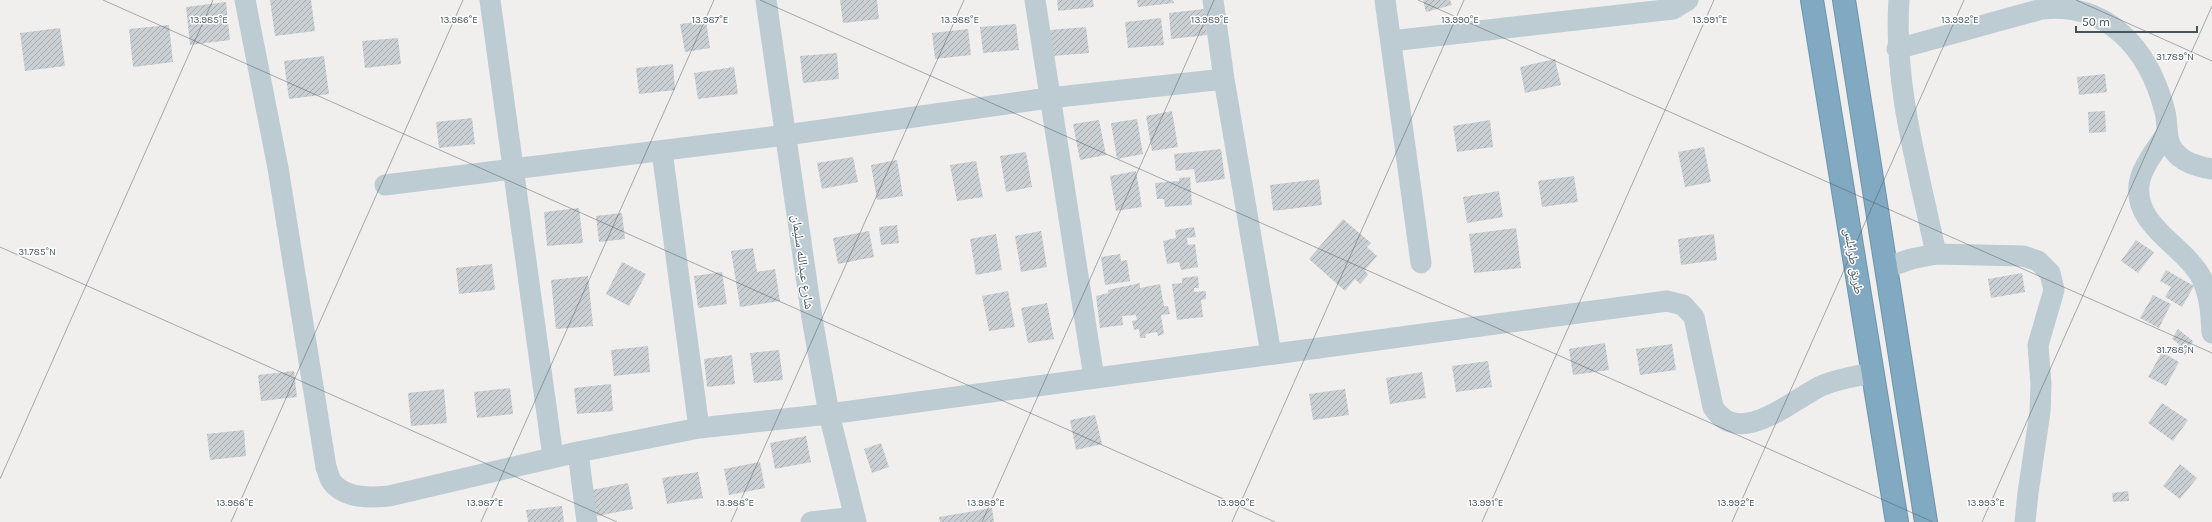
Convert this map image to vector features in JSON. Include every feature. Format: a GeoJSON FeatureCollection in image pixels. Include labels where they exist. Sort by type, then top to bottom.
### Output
{"type":"FeatureCollection","features":[{"type":"Feature","properties":{"kind":"highway","name":"طريق طرابلس"},"geometry":{"type":"LineString","coordinates":[[1812,0],[1897,522]]}},
{"type":"Feature","properties":{"kind":"highway"},"geometry":{"type":"LineString","coordinates":[[1844,0],[1888,267],[1926,522]]}},
{"type":"Feature","properties":{"kind":"street"},"geometry":{"type":"LineString","coordinates":[[245,0],[278,168],[326,467],[332,482],[346,492],[365,498],[389,496],[553,457],[699,428],[829,414],[1667,301],[1683,305],[1694,317],[1713,406],[1717,413],[1728,421],[1740,423],[1758,421],[1772,416],[1823,386],[1840,379],[1872,373]]}},
{"type":"Feature","properties":{"kind":"street"},"geometry":{"type":"LineString","coordinates":[[490,0],[553,457]]}},
{"type":"Feature","properties":{"kind":"street","name":"شارع عبدالله سليمان"},"geometry":{"type":"LineString","coordinates":[[766,0],[801,249],[829,414],[856,519]]}},
{"type":"Feature","properties":{"kind":"street"},"geometry":{"type":"LineString","coordinates":[[1035,0],[1049,98],[1094,378]]}},
{"type":"Feature","properties":{"kind":"street"},"geometry":{"type":"LineString","coordinates":[[1213,0],[1224,79],[1271,354]]}},
{"type":"Feature","properties":{"kind":"street"},"geometry":{"type":"LineString","coordinates":[[1385,0],[1421,263]]}},
{"type":"Feature","properties":{"kind":"street"},"geometry":{"type":"LineString","coordinates":[[1391,41],[1673,9],[1688,0]]}},
{"type":"Feature","properties":{"kind":"street"},"geometry":{"type":"LineString","coordinates":[[1899,0],[1897,49],[1901,85],[1936,254]]}},
{"type":"Feature","properties":{"kind":"street"},"geometry":{"type":"LineString","coordinates":[[1897,49],[2042,9],[2062,7],[2086,12],[2107,22],[2136,47],[2153,73],[2165,109],[2166,134],[2175,152],[2194,166],[2212,168]]}},
{"type":"Feature","properties":{"kind":"street"},"geometry":{"type":"LineString","coordinates":[[385,185],[786,135],[1049,98],[1224,79]]}},
{"type":"Feature","properties":{"kind":"street"},"geometry":{"type":"LineString","coordinates":[[2166,134],[2142,174],[2139,184],[2140,204],[2150,222],[2190,262],[2202,278],[2209,300],[2212,332]]}},
{"type":"Feature","properties":{"kind":"street"},"geometry":{"type":"LineString","coordinates":[[662,151],[699,428]]}},
{"type":"Feature","properties":{"kind":"street"},"geometry":{"type":"LineString","coordinates":[[1888,267],[1911,259],[1936,254],[2031,258],[2044,266],[2053,282],[2053,299],[2038,345],[2041,384],[2040,412],[2028,493],[2026,522]]}},
{"type":"Feature","properties":{"kind":"street"},"geometry":{"type":"LineString","coordinates":[[578,452],[587,522]]}},
{"type":"Feature","properties":{"kind":"street"},"geometry":{"type":"LineString","coordinates":[[811,522],[856,519]]}},
{"type":"Feature","properties":{"kind":"building"},"geometry":{"type":"Polygon","coordinates":[[[270,0],[311,0],[315,31],[275,36],[270,0]]]}},
{"type":"Feature","properties":{"kind":"building"},"geometry":{"type":"Polygon","coordinates":[[[840,0],[877,0],[879,19],[843,23],[840,0]]]}},
{"type":"Feature","properties":{"kind":"building"},"geometry":{"type":"Polygon","coordinates":[[[1057,0],[1093,0],[1094,7],[1058,11],[1057,0]]]}},
{"type":"Feature","properties":{"kind":"building"},"geometry":{"type":"Polygon","coordinates":[[[1137,0],[1173,0],[1174,3],[1138,7],[1137,0]]]}},
{"type":"Feature","properties":{"kind":"building"},"geometry":{"type":"Polygon","coordinates":[[[1423,0],[1450,0],[1452,5],[1426,12],[1423,0]]]}},
{"type":"Feature","properties":{"kind":"building"},"geometry":{"type":"Polygon","coordinates":[[[226,2],[230,40],[190,45],[186,7],[226,2]]]}},
{"type":"Feature","properties":{"kind":"building"},"geometry":{"type":"Polygon","coordinates":[[[1205,9],[1207,35],[1171,39],[1169,13],[1205,9]]]}},
{"type":"Feature","properties":{"kind":"building"},"geometry":{"type":"Polygon","coordinates":[[[1161,18],[1164,45],[1128,48],[1125,22],[1161,18]]]}},
{"type":"Feature","properties":{"kind":"building"},"geometry":{"type":"Polygon","coordinates":[[[706,21],[710,48],[685,52],[680,24],[706,21]]]}},
{"type":"Feature","properties":{"kind":"building"},"geometry":{"type":"Polygon","coordinates":[[[1016,24],[1019,50],[983,53],[980,27],[1016,24]]]}},
{"type":"Feature","properties":{"kind":"building"},"geometry":{"type":"Polygon","coordinates":[[[169,25],[173,62],[133,67],[129,29],[169,25]]]}},
{"type":"Feature","properties":{"kind":"building"},"geometry":{"type":"Polygon","coordinates":[[[1086,27],[1089,53],[1053,56],[1050,30],[1086,27]]]}},
{"type":"Feature","properties":{"kind":"building"},"geometry":{"type":"Polygon","coordinates":[[[60,28],[65,66],[25,71],[20,33],[60,28]]]}},
{"type":"Feature","properties":{"kind":"building"},"geometry":{"type":"Polygon","coordinates":[[[968,29],[971,55],[935,59],[932,33],[968,29]]]}},
{"type":"Feature","properties":{"kind":"building"},"geometry":{"type":"Polygon","coordinates":[[[398,38],[401,64],[365,68],[362,41],[398,38]]]}},
{"type":"Feature","properties":{"kind":"building"},"geometry":{"type":"Polygon","coordinates":[[[837,53],[839,79],[803,83],[800,56],[837,53]]]}},
{"type":"Feature","properties":{"kind":"building"},"geometry":{"type":"Polygon","coordinates":[[[324,56],[329,94],[289,99],[284,61],[324,56]]]}},
{"type":"Feature","properties":{"kind":"building"},"geometry":{"type":"Polygon","coordinates":[[[1555,59],[1561,85],[1525,93],[1520,67],[1555,59]]]}},
{"type":"Feature","properties":{"kind":"building"},"geometry":{"type":"Polygon","coordinates":[[[673,64],[675,90],[639,94],[636,68],[673,64]]]}},
{"type":"Feature","properties":{"kind":"building"},"geometry":{"type":"Polygon","coordinates":[[[734,67],[738,94],[698,99],[694,73],[734,67]]]}},
{"type":"Feature","properties":{"kind":"building"},"geometry":{"type":"Polygon","coordinates":[[[2105,74],[2107,92],[2079,95],[2077,77],[2105,74]]]}},
{"type":"Feature","properties":{"kind":"building"},"geometry":{"type":"Polygon","coordinates":[[[1172,111],[1178,147],[1152,151],[1146,116],[1172,111]]]}},
{"type":"Feature","properties":{"kind":"building"},"geometry":{"type":"Polygon","coordinates":[[[2105,111],[2106,132],[2089,133],[2088,112],[2105,111]]]}},
{"type":"Feature","properties":{"kind":"building"},"geometry":{"type":"Polygon","coordinates":[[[472,118],[475,144],[439,148],[436,122],[472,118]]]}},
{"type":"Feature","properties":{"kind":"building"},"geometry":{"type":"Polygon","coordinates":[[[1137,119],[1143,154],[1117,159],[1111,123],[1137,119]]]}},
{"type":"Feature","properties":{"kind":"building"},"geometry":{"type":"Polygon","coordinates":[[[1099,120],[1106,155],[1080,160],[1073,124],[1099,120]]]}},
{"type":"Feature","properties":{"kind":"building"},"geometry":{"type":"Polygon","coordinates":[[[1490,120],[1493,147],[1457,152],[1453,126],[1490,120]]]}},
{"type":"Feature","properties":{"kind":"building"},"geometry":{"type":"Polygon","coordinates":[[[1704,147],[1711,182],[1685,187],[1678,152],[1704,147]]]}},
{"type":"Feature","properties":{"kind":"building"},"geometry":{"type":"Polygon","coordinates":[[[1221,149],[1225,179],[1196,183],[1194,169],[1176,171],[1174,154],[1221,149]]]}},
{"type":"Feature","properties":{"kind":"building"},"geometry":{"type":"Polygon","coordinates":[[[1026,152],[1032,187],[1006,192],[1000,156],[1026,152]]]}},
{"type":"Feature","properties":{"kind":"building"},"geometry":{"type":"Polygon","coordinates":[[[853,157],[858,182],[822,189],[817,163],[853,157]]]}},
{"type":"Feature","properties":{"kind":"building"},"geometry":{"type":"Polygon","coordinates":[[[897,160],[903,196],[877,200],[871,165],[897,160]]]}},
{"type":"Feature","properties":{"kind":"building"},"geometry":{"type":"Polygon","coordinates":[[[976,161],[983,197],[957,201],[950,165],[976,161]]]}},
{"type":"Feature","properties":{"kind":"building"},"geometry":{"type":"Polygon","coordinates":[[[1136,171],[1142,207],[1116,211],[1110,176],[1136,171]]]}},
{"type":"Feature","properties":{"kind":"building"},"geometry":{"type":"Polygon","coordinates":[[[1574,176],[1578,202],[1542,207],[1538,181],[1574,176]]]}},
{"type":"Feature","properties":{"kind":"building"},"geometry":{"type":"Polygon","coordinates":[[[1190,177],[1192,205],[1165,207],[1164,199],[1157,199],[1155,183],[1179,181],[1179,178],[1190,177]]]}},
{"type":"Feature","properties":{"kind":"building"},"geometry":{"type":"Polygon","coordinates":[[[1319,179],[1322,205],[1273,211],[1270,185],[1319,179]]]}},
{"type":"Feature","properties":{"kind":"building"},"geometry":{"type":"Polygon","coordinates":[[[1499,191],[1503,217],[1467,223],[1463,197],[1499,191]]]}},
{"type":"Feature","properties":{"kind":"building"},"geometry":{"type":"Polygon","coordinates":[[[579,208],[583,243],[547,246],[544,212],[579,208]]]}},
{"type":"Feature","properties":{"kind":"building"},"geometry":{"type":"Polygon","coordinates":[[[622,213],[625,239],[599,242],[596,216],[622,213]]]}},
{"type":"Feature","properties":{"kind":"building"},"geometry":{"type":"Polygon","coordinates":[[[1343,219],[1371,243],[1367,247],[1377,256],[1365,270],[1368,275],[1360,284],[1355,279],[1345,291],[1309,259],[1343,219]]]}},
{"type":"Feature","properties":{"kind":"building"},"geometry":{"type":"Polygon","coordinates":[[[897,225],[899,243],[881,245],[879,227],[897,225]]]}},
{"type":"Feature","properties":{"kind":"building"},"geometry":{"type":"Polygon","coordinates":[[[1194,227],[1196,237],[1187,238],[1188,245],[1195,244],[1198,267],[1181,270],[1179,262],[1167,264],[1163,241],[1176,238],[1175,230],[1194,227]]]}},
{"type":"Feature","properties":{"kind":"building"},"geometry":{"type":"Polygon","coordinates":[[[1516,228],[1521,268],[1474,273],[1469,234],[1516,228]]]}},
{"type":"Feature","properties":{"kind":"building"},"geometry":{"type":"Polygon","coordinates":[[[869,231],[874,257],[838,264],[833,238],[869,231]]]}},
{"type":"Feature","properties":{"kind":"building"},"geometry":{"type":"Polygon","coordinates":[[[1041,231],[1047,267],[1021,272],[1015,236],[1041,231]]]}},
{"type":"Feature","properties":{"kind":"building"},"geometry":{"type":"Polygon","coordinates":[[[996,234],[1002,270],[976,275],[970,239],[996,234]]]}},
{"type":"Feature","properties":{"kind":"building"},"geometry":{"type":"Polygon","coordinates":[[[1714,234],[1717,260],[1681,265],[1678,239],[1714,234]]]}},
{"type":"Feature","properties":{"kind":"building"},"geometry":{"type":"Polygon","coordinates":[[[2136,240],[2154,252],[2138,273],[2121,261],[2136,240]]]}},
{"type":"Feature","properties":{"kind":"building"},"geometry":{"type":"Polygon","coordinates":[[[753,248],[757,272],[775,269],[780,301],[740,307],[731,251],[753,248]]]}},
{"type":"Feature","properties":{"kind":"building"},"geometry":{"type":"Polygon","coordinates":[[[1120,254],[1121,261],[1127,260],[1130,281],[1105,285],[1101,257],[1120,254]]]}},
{"type":"Feature","properties":{"kind":"building"},"geometry":{"type":"Polygon","coordinates":[[[622,262],[646,274],[629,306],[606,294],[622,262]]]}},
{"type":"Feature","properties":{"kind":"building"},"geometry":{"type":"Polygon","coordinates":[[[492,264],[495,290],[459,294],[456,268],[492,264]]]}},
{"type":"Feature","properties":{"kind":"building"},"geometry":{"type":"Polygon","coordinates":[[[2166,270],[2194,286],[2182,307],[2165,297],[2171,287],[2160,281],[2166,270]]]}},
{"type":"Feature","properties":{"kind":"building"},"geometry":{"type":"Polygon","coordinates":[[[722,272],[727,304],[698,308],[694,276],[722,272]]]}},
{"type":"Feature","properties":{"kind":"building"},"geometry":{"type":"Polygon","coordinates":[[[2022,273],[2025,292],[1991,298],[1988,279],[2022,273]]]}},
{"type":"Feature","properties":{"kind":"building"},"geometry":{"type":"Polygon","coordinates":[[[588,276],[593,326],[556,329],[551,280],[588,276]]]}},
{"type":"Feature","properties":{"kind":"building"},"geometry":{"type":"Polygon","coordinates":[[[1198,276],[1199,288],[1194,288],[1194,292],[1206,291],[1206,299],[1201,300],[1203,317],[1177,320],[1172,284],[1182,283],[1182,278],[1198,276]]]}},
{"type":"Feature","properties":{"kind":"building"},"geometry":{"type":"Polygon","coordinates":[[[1140,283],[1140,288],[1160,284],[1164,306],[1168,306],[1170,314],[1161,315],[1164,334],[1158,336],[1157,332],[1146,334],[1145,338],[1140,338],[1139,329],[1134,330],[1132,321],[1137,320],[1136,315],[1122,316],[1123,325],[1100,328],[1096,296],[1108,293],[1108,290],[1140,283]]]}},
{"type":"Feature","properties":{"kind":"building"},"geometry":{"type":"Polygon","coordinates":[[[1008,291],[1015,327],[989,331],[982,296],[1008,291]]]}},
{"type":"Feature","properties":{"kind":"building"},"geometry":{"type":"Polygon","coordinates":[[[2153,295],[2171,304],[2159,328],[2140,318],[2153,295]]]}},
{"type":"Feature","properties":{"kind":"building"},"geometry":{"type":"Polygon","coordinates":[[[1047,303],[1054,339],[1028,343],[1021,308],[1047,303]]]}},
{"type":"Feature","properties":{"kind":"building"},"geometry":{"type":"Polygon","coordinates":[[[2178,329],[2193,341],[2185,355],[2176,350],[2179,344],[2172,339],[2178,329]]]}},
{"type":"Feature","properties":{"kind":"building"},"geometry":{"type":"Polygon","coordinates":[[[1605,343],[1609,370],[1573,375],[1569,349],[1605,343]]]}},
{"type":"Feature","properties":{"kind":"building"},"geometry":{"type":"Polygon","coordinates":[[[1672,344],[1676,370],[1640,375],[1636,349],[1672,344]]]}},
{"type":"Feature","properties":{"kind":"building"},"geometry":{"type":"Polygon","coordinates":[[[648,346],[650,372],[614,376],[611,350],[648,346]]]}},
{"type":"Feature","properties":{"kind":"building"},"geometry":{"type":"Polygon","coordinates":[[[779,350],[783,380],[754,383],[750,353],[779,350]]]}},
{"type":"Feature","properties":{"kind":"building"},"geometry":{"type":"Polygon","coordinates":[[[2162,352],[2179,362],[2166,386],[2148,377],[2162,352]]]}},
{"type":"Feature","properties":{"kind":"building"},"geometry":{"type":"Polygon","coordinates":[[[732,355],[735,384],[707,387],[704,359],[732,355]]]}},
{"type":"Feature","properties":{"kind":"building"},"geometry":{"type":"Polygon","coordinates":[[[1488,361],[1492,387],[1456,392],[1452,366],[1488,361]]]}},
{"type":"Feature","properties":{"kind":"building"},"geometry":{"type":"Polygon","coordinates":[[[294,371],[297,397],[261,401],[258,375],[294,371]]]}},
{"type":"Feature","properties":{"kind":"building"},"geometry":{"type":"Polygon","coordinates":[[[1422,372],[1426,398],[1390,404],[1386,378],[1422,372]]]}},
{"type":"Feature","properties":{"kind":"building"},"geometry":{"type":"Polygon","coordinates":[[[611,384],[613,411],[577,414],[574,388],[611,384]]]}},
{"type":"Feature","properties":{"kind":"building"},"geometry":{"type":"Polygon","coordinates":[[[510,388],[513,414],[477,418],[474,392],[510,388]]]}},
{"type":"Feature","properties":{"kind":"building"},"geometry":{"type":"Polygon","coordinates":[[[444,389],[447,423],[411,426],[408,393],[444,389]]]}},
{"type":"Feature","properties":{"kind":"building"},"geometry":{"type":"Polygon","coordinates":[[[1345,389],[1349,415],[1313,420],[1309,394],[1345,389]]]}},
{"type":"Feature","properties":{"kind":"building"},"geometry":{"type":"Polygon","coordinates":[[[2162,403],[2188,420],[2173,441],[2148,423],[2162,403]]]}},
{"type":"Feature","properties":{"kind":"building"},"geometry":{"type":"Polygon","coordinates":[[[1095,415],[1102,444],[1076,450],[1070,420],[1095,415]]]}},
{"type":"Feature","properties":{"kind":"building"},"geometry":{"type":"Polygon","coordinates":[[[244,430],[246,456],[210,460],[207,434],[244,430]]]}},
{"type":"Feature","properties":{"kind":"building"},"geometry":{"type":"Polygon","coordinates":[[[806,436],[811,462],[775,469],[770,443],[806,436]]]}},
{"type":"Feature","properties":{"kind":"building"},"geometry":{"type":"Polygon","coordinates":[[[881,443],[889,467],[872,473],[864,449],[881,443]]]}},
{"type":"Feature","properties":{"kind":"building"},"geometry":{"type":"Polygon","coordinates":[[[760,462],[765,488],[729,495],[724,469],[760,462]]]}},
{"type":"Feature","properties":{"kind":"building"},"geometry":{"type":"Polygon","coordinates":[[[2180,464],[2197,478],[2180,499],[2163,486],[2180,464]]]}},
{"type":"Feature","properties":{"kind":"building"},"geometry":{"type":"Polygon","coordinates":[[[698,472],[703,498],[667,504],[662,478],[698,472]]]}},
{"type":"Feature","properties":{"kind":"building"},"geometry":{"type":"Polygon","coordinates":[[[628,483],[633,509],[597,516],[592,490],[628,483]]]}},
{"type":"Feature","properties":{"kind":"building"},"geometry":{"type":"Polygon","coordinates":[[[2128,491],[2129,501],[2113,502],[2112,493],[2128,491]]]}},
{"type":"Feature","properties":{"kind":"building"},"geometry":{"type":"Polygon","coordinates":[[[562,506],[564,522],[528,522],[526,510],[562,506]]]}},
{"type":"Feature","properties":{"kind":"building"},"geometry":{"type":"Polygon","coordinates":[[[992,508],[994,522],[940,522],[939,517],[992,508]]]}}]}
